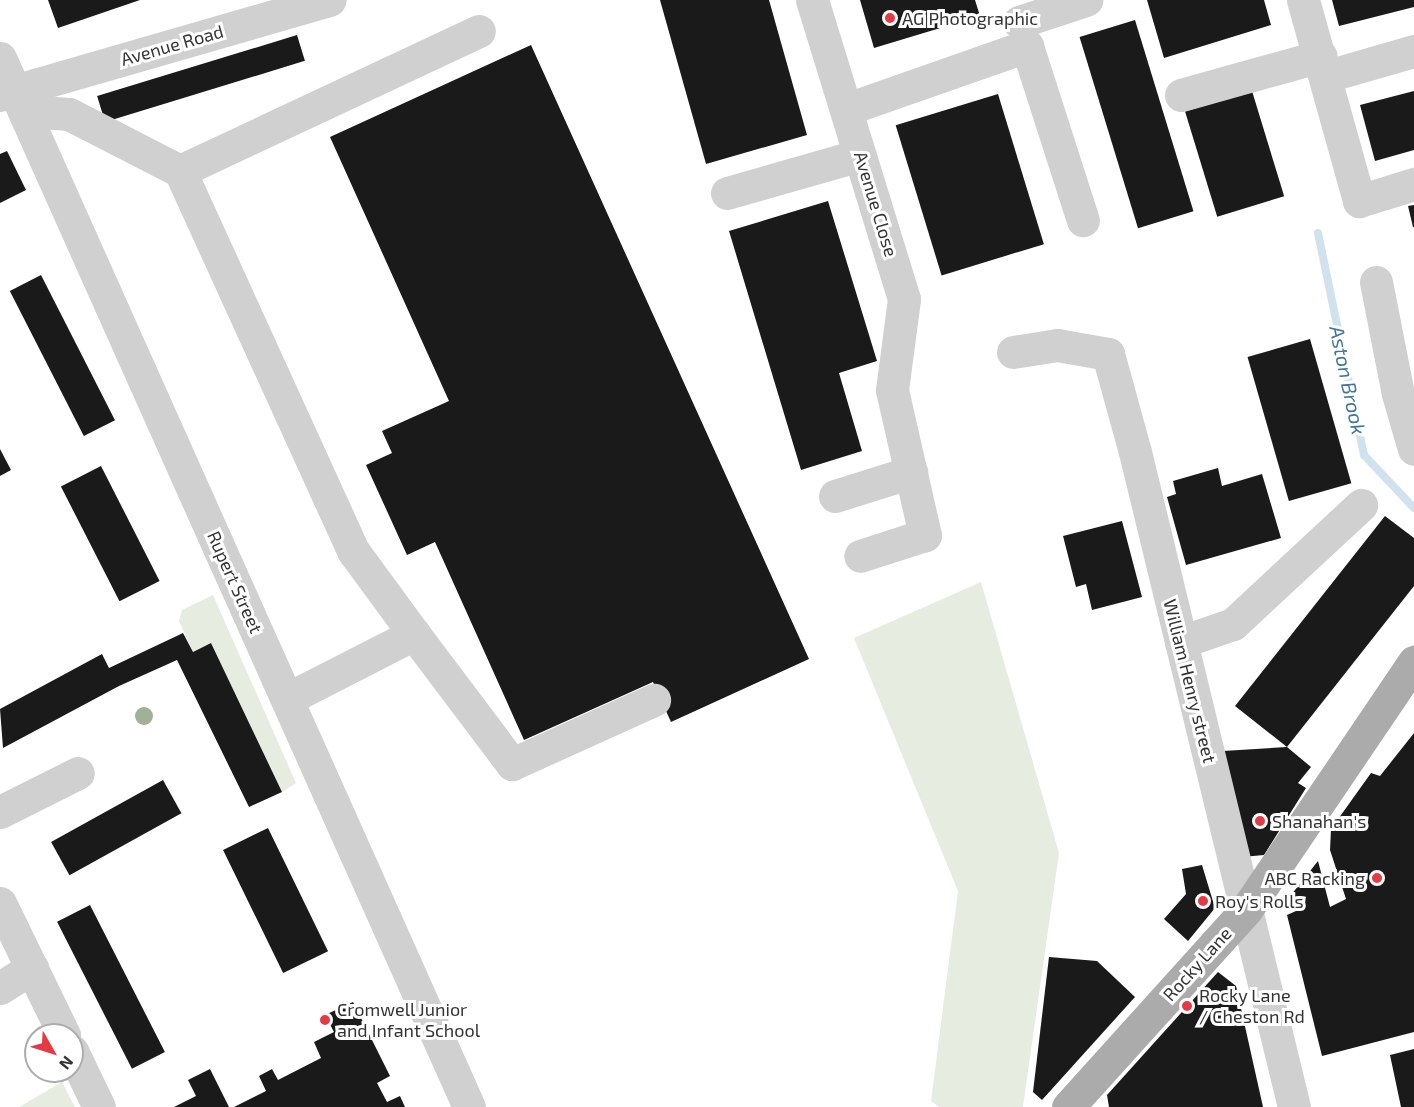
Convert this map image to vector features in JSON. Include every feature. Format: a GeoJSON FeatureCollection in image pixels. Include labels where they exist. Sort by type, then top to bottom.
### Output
{"type":"FeatureCollection","features":[{"type":"Feature","properties":{"kind":"main road","name":"Rocky Lane"},"geometry":{"type":"LineString","coordinates":[[1074,1105],[1245,910],[1414,662]]}},
{"type":"Feature","properties":{"kind":"street","name":"Avenue Road"},"geometry":{"type":"LineString","coordinates":[[14,99],[330,0]]}},
{"type":"Feature","properties":{"kind":"street","name":"Avenue Close"},"geometry":{"type":"LineString","coordinates":[[812,0],[904,299],[892,390],[911,472]]}},
{"type":"Feature","properties":{"kind":"street"},"geometry":{"type":"LineString","coordinates":[[847,110],[1019,23],[1086,0]]}},
{"type":"Feature","properties":{"kind":"street"},"geometry":{"type":"LineString","coordinates":[[1304,0],[1324,66],[1359,201],[1414,184]]}},
{"type":"Feature","properties":{"kind":"street"},"geometry":{"type":"LineString","coordinates":[[1019,23],[1083,220]]}},
{"type":"Feature","properties":{"kind":"street"},"geometry":{"type":"LineString","coordinates":[[180,171],[479,31]]}},
{"type":"Feature","properties":{"kind":"street"},"geometry":{"type":"LineString","coordinates":[[1181,95],[1324,66],[1414,51]]}},
{"type":"Feature","properties":{"kind":"street","name":"Rupert Street"},"geometry":{"type":"LineString","coordinates":[[0,58],[14,99],[287,699],[469,1107]]}},
{"type":"Feature","properties":{"kind":"street"},"geometry":{"type":"LineString","coordinates":[[14,99],[69,114],[180,171],[354,552],[512,764],[654,700]]}},
{"type":"Feature","properties":{"kind":"street"},"geometry":{"type":"LineString","coordinates":[[727,193],[860,155]]}},
{"type":"Feature","properties":{"kind":"street"},"geometry":{"type":"LineString","coordinates":[[1376,282],[1398,394],[1414,449]]}},
{"type":"Feature","properties":{"kind":"street","name":"William Henry street"},"geometry":{"type":"LineString","coordinates":[[1013,352],[1057,345],[1108,354],[1135,452],[1294,1107]]}},
{"type":"Feature","properties":{"kind":"street"},"geometry":{"type":"LineString","coordinates":[[301,437],[345,480]]}},
{"type":"Feature","properties":{"kind":"street"},"geometry":{"type":"LineString","coordinates":[[835,496],[911,472],[925,535],[861,556]]}},
{"type":"Feature","properties":{"kind":"street"},"geometry":{"type":"LineString","coordinates":[[1181,642],[1233,624],[1361,505]]}},
{"type":"Feature","properties":{"kind":"street"},"geometry":{"type":"LineString","coordinates":[[374,546],[382,590]]}},
{"type":"Feature","properties":{"kind":"street"},"geometry":{"type":"LineString","coordinates":[[287,699],[414,633]]}},
{"type":"Feature","properties":{"kind":"street"},"geometry":{"type":"LineString","coordinates":[[0,812],[78,773]]}},
{"type":"Feature","properties":{"kind":"street"},"geometry":{"type":"LineString","coordinates":[[0,903],[58,1023]]}},
{"type":"Feature","properties":{"kind":"street"},"geometry":{"type":"LineString","coordinates":[[0,988],[32,968]]}},
{"type":"Feature","properties":{"kind":"street"},"geometry":{"type":"LineString","coordinates":[[84,1076],[99,1107]]}},
{"type":"Feature","properties":{"kind":"shaded area"},"geometry":{"type":"Polygon","coordinates":[[[981,582],[1059,853],[1023,1107],[939,1107],[931,1101],[958,891],[854,638],[981,582]]]}},
{"type":"Feature","properties":{"kind":"shaded area"},"geometry":{"type":"Polygon","coordinates":[[[213,595],[296,783],[282,792],[211,643],[193,652],[179,621],[182,610],[213,595]]]}},
{"type":"Feature","properties":{"kind":"shaded area"},"geometry":{"type":"Polygon","coordinates":[[[63,1083],[75,1107],[19,1107],[63,1083]]]}},
{"type":"Feature","properties":{"kind":"building"},"geometry":{"type":"Polygon","coordinates":[[[48,0],[140,0],[58,28],[48,0]]]}},
{"type":"Feature","properties":{"kind":"building"},"geometry":{"type":"Polygon","coordinates":[[[660,0],[769,0],[807,135],[706,164],[660,0]]]}},
{"type":"Feature","properties":{"kind":"building"},"geometry":{"type":"Polygon","coordinates":[[[860,0],[975,0],[980,16],[874,48],[860,0]]]}},
{"type":"Feature","properties":{"kind":"building"},"geometry":{"type":"Polygon","coordinates":[[[1147,0],[1264,0],[1271,25],[1164,58],[1147,0]]]}},
{"type":"Feature","properties":{"kind":"building"},"geometry":{"type":"Polygon","coordinates":[[[1332,0],[1414,0],[1414,7],[1339,26],[1332,0]]]}},
{"type":"Feature","properties":{"kind":"building"},"geometry":{"type":"Polygon","coordinates":[[[1135,20],[1193,211],[1138,228],[1080,37],[1135,20]]]}},
{"type":"Feature","properties":{"kind":"building"},"geometry":{"type":"Polygon","coordinates":[[[297,35],[305,61],[105,122],[97,96],[297,35]]]}},
{"type":"Feature","properties":{"kind":"building"},"geometry":{"type":"Polygon","coordinates":[[[531,45],[809,659],[671,722],[653,682],[524,740],[435,542],[407,555],[366,465],[392,453],[382,431],[449,401],[330,137],[531,45]]]}},
{"type":"Feature","properties":{"kind":"building"},"geometry":{"type":"Polygon","coordinates":[[[1252,91],[1284,196],[1217,217],[1185,111],[1252,91]]]}},
{"type":"Feature","properties":{"kind":"building"},"geometry":{"type":"Polygon","coordinates":[[[1414,91],[1414,150],[1375,161],[1360,105],[1414,91]]]}},
{"type":"Feature","properties":{"kind":"building"},"geometry":{"type":"Polygon","coordinates":[[[998,94],[1044,244],[942,275],[896,125],[998,94]]]}},
{"type":"Feature","properties":{"kind":"building"},"geometry":{"type":"Polygon","coordinates":[[[7,151],[26,190],[0,203],[0,154],[7,151]]]}},
{"type":"Feature","properties":{"kind":"building"},"geometry":{"type":"Polygon","coordinates":[[[828,201],[877,361],[839,373],[862,451],[801,470],[729,231],[828,201]]]}},
{"type":"Feature","properties":{"kind":"building"},"geometry":{"type":"Polygon","coordinates":[[[1414,205],[1414,227],[1413,227],[1408,206],[1414,205]]]}},
{"type":"Feature","properties":{"kind":"building"},"geometry":{"type":"Polygon","coordinates":[[[41,275],[115,420],[84,436],[10,291],[41,275]]]}},
{"type":"Feature","properties":{"kind":"building"},"geometry":{"type":"Polygon","coordinates":[[[1310,339],[1351,483],[1289,501],[1248,357],[1310,339]]]}},
{"type":"Feature","properties":{"kind":"building"},"geometry":{"type":"Polygon","coordinates":[[[0,449],[11,470],[0,476],[0,449]]]}},
{"type":"Feature","properties":{"kind":"building"},"geometry":{"type":"Polygon","coordinates":[[[101,466],[160,581],[119,601],[61,486],[101,466]]]}},
{"type":"Feature","properties":{"kind":"building"},"geometry":{"type":"Polygon","coordinates":[[[1218,468],[1222,486],[1262,474],[1281,538],[1186,565],[1167,497],[1176,494],[1173,481],[1218,468]]]}},
{"type":"Feature","properties":{"kind":"building"},"geometry":{"type":"Polygon","coordinates":[[[1385,516],[1414,538],[1414,586],[1287,747],[1235,706],[1385,516]]]}},
{"type":"Feature","properties":{"kind":"building"},"geometry":{"type":"Polygon","coordinates":[[[1122,521],[1142,597],[1092,610],[1086,584],[1076,587],[1063,536],[1122,521]]]}},
{"type":"Feature","properties":{"kind":"building"},"geometry":{"type":"Polygon","coordinates":[[[183,633],[193,652],[211,643],[282,792],[249,807],[177,660],[119,686],[3,748],[0,709],[102,654],[109,668],[183,633]]]}},
{"type":"Feature","properties":{"kind":"building","name":"ABC Racking"},"geometry":{"type":"Polygon","coordinates":[[[1414,733],[1414,1032],[1322,1056],[1287,915],[1296,911],[1291,895],[1318,861],[1330,907],[1346,899],[1330,850],[1331,829],[1371,773],[1380,776],[1414,733]]]}},
{"type":"Feature","properties":{"kind":"building","name":"Shanahan's"},"geometry":{"type":"Polygon","coordinates":[[[1287,747],[1311,767],[1298,783],[1306,788],[1264,855],[1242,857],[1223,751],[1287,747]]]}},
{"type":"Feature","properties":{"kind":"building"},"geometry":{"type":"Polygon","coordinates":[[[163,780],[181,813],[69,875],[51,842],[163,780]]]}},
{"type":"Feature","properties":{"kind":"building"},"geometry":{"type":"Polygon","coordinates":[[[268,828],[328,951],[283,973],[223,850],[268,828]]]}},
{"type":"Feature","properties":{"kind":"building"},"geometry":{"type":"Polygon","coordinates":[[[1202,865],[1215,908],[1188,941],[1164,919],[1186,894],[1182,869],[1202,865]]]}},
{"type":"Feature","properties":{"kind":"building"},"geometry":{"type":"Polygon","coordinates":[[[90,905],[165,1052],[132,1069],[57,922],[90,905]]]}},
{"type":"Feature","properties":{"kind":"building"},"geometry":{"type":"Polygon","coordinates":[[[1049,957],[1097,961],[1135,997],[1042,1100],[1033,1092],[1049,957]]]}},
{"type":"Feature","properties":{"kind":"building"},"geometry":{"type":"Polygon","coordinates":[[[1218,972],[1236,986],[1263,1107],[1109,1107],[1107,1095],[1218,972]]]}},
{"type":"Feature","properties":{"kind":"building"},"geometry":{"type":"Polygon","coordinates":[[[353,1002],[390,1076],[377,1083],[387,1102],[400,1096],[405,1107],[234,1107],[266,1091],[259,1076],[272,1069],[278,1080],[321,1058],[314,1042],[334,1032],[325,1015],[353,1002]]]}},
{"type":"Feature","properties":{"kind":"building"},"geometry":{"type":"Polygon","coordinates":[[[1414,1049],[1414,1107],[1401,1107],[1390,1055],[1414,1049]]]}},
{"type":"Feature","properties":{"kind":"building"},"geometry":{"type":"Polygon","coordinates":[[[210,1069],[229,1107],[174,1107],[196,1096],[188,1080],[210,1069]]]}},
{"type":"Feature","properties":{"kind":"waterway","name":"Aston Brook"},"geometry":{"type":"LineString","coordinates":[[1318,233],[1364,455],[1414,508]]}},
{"type":"Feature","properties":{"kind":"place","name":"AG Photographic"},"geometry":{"type":"Point","coordinates":[890,18]}},
{"type":"Feature","properties":{"kind":"place","name":"Shanahan's"},"geometry":{"type":"Point","coordinates":[1260,821]}},
{"type":"Feature","properties":{"kind":"place","name":"ABC Racking"},"geometry":{"type":"Point","coordinates":[1377,878]}},
{"type":"Feature","properties":{"kind":"place","name":"Roy's Rolls"},"geometry":{"type":"Point","coordinates":[1203,901]}},
{"type":"Feature","properties":{"kind":"place","name":"Rocky Lane / Cheston Rd"},"geometry":{"type":"Point","coordinates":[1187,1006]}},
{"type":"Feature","properties":{"kind":"place","name":"Cromwell Junior and Infant School"},"geometry":{"type":"Point","coordinates":[325,1020]}}]}
